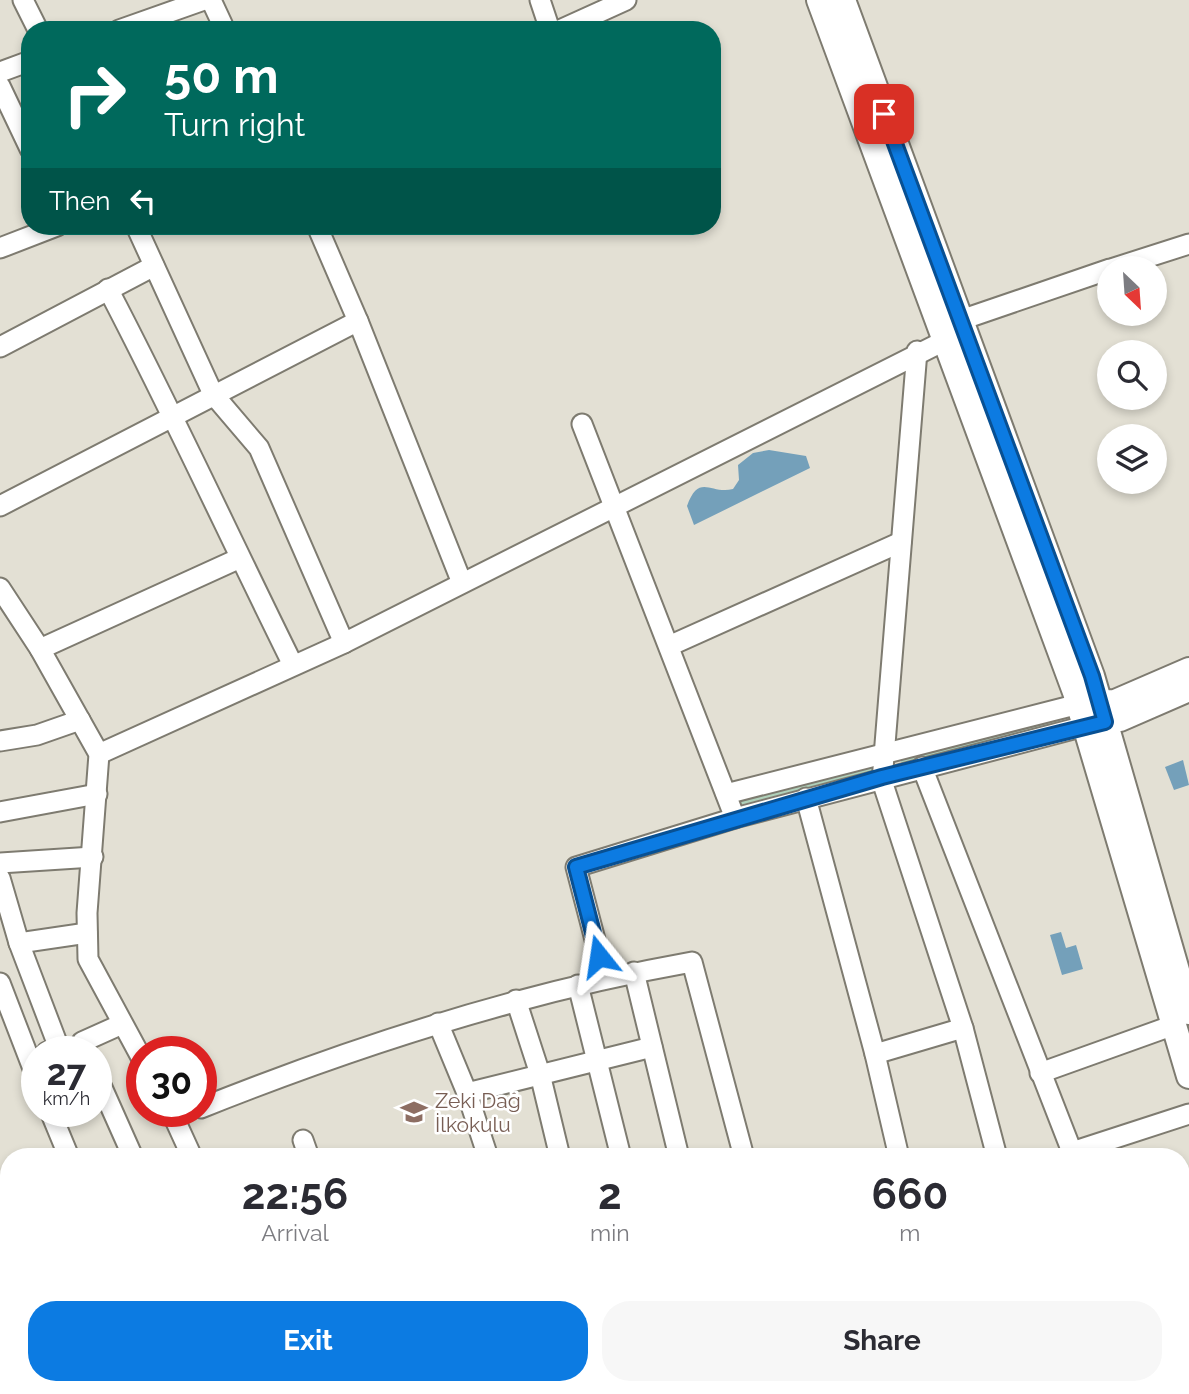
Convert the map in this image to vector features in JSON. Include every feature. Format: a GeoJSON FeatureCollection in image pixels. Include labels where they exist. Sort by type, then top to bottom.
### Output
{"type":"FeatureCollection","features":[{"type":"Feature","properties":{"kind":"main road"},"geometry":{"type":"LineString","coordinates":[[819,0],[946,340],[1092,713]]}},
{"type":"Feature","properties":{"kind":"main road"},"geometry":{"type":"LineString","coordinates":[[843,0],[961,320],[1092,713],[1182,1019],[1189,1076]]}},
{"type":"Feature","properties":{"kind":"main road"},"geometry":{"type":"LineString","coordinates":[[1092,713],[1189,670]]}},
{"type":"Feature","properties":{"kind":"main road"},"geometry":{"type":"LineString","coordinates":[[1092,713],[1120,719],[1189,689]]}},
{"type":"Feature","properties":{"kind":"street"},"geometry":{"type":"LineString","coordinates":[[23,0],[34,21]]}},
{"type":"Feature","properties":{"kind":"street"},"geometry":{"type":"LineString","coordinates":[[144,21],[204,0]]}},
{"type":"Feature","properties":{"kind":"street"},"geometry":{"type":"LineString","coordinates":[[211,0],[221,21]]}},
{"type":"Feature","properties":{"kind":"street"},"geometry":{"type":"LineString","coordinates":[[540,0],[547,21]]}},
{"type":"Feature","properties":{"kind":"street"},"geometry":{"type":"LineString","coordinates":[[580,21],[626,0]]}},
{"type":"Feature","properties":{"kind":"street"},"geometry":{"type":"LineString","coordinates":[[0,72],[21,64]]}},
{"type":"Feature","properties":{"kind":"street"},"geometry":{"type":"LineString","coordinates":[[0,86],[21,130]]}},
{"type":"Feature","properties":{"kind":"street"},"geometry":{"type":"LineString","coordinates":[[0,248],[34,235]]}},
{"type":"Feature","properties":{"kind":"street"},"geometry":{"type":"LineString","coordinates":[[140,235],[213,394],[259,448],[344,643]]}},
{"type":"Feature","properties":{"kind":"street"},"geometry":{"type":"LineString","coordinates":[[321,235],[462,583]]}},
{"type":"Feature","properties":{"kind":"street"},"geometry":{"type":"LineString","coordinates":[[1150,256],[1189,244]]}},
{"type":"Feature","properties":{"kind":"street"},"geometry":{"type":"LineString","coordinates":[[0,346],[155,266]]}},
{"type":"Feature","properties":{"kind":"street"},"geometry":{"type":"LineString","coordinates":[[961,320],[1097,273]]}},
{"type":"Feature","properties":{"kind":"street"},"geometry":{"type":"LineString","coordinates":[[108,289],[174,414],[293,665]]}},
{"type":"Feature","properties":{"kind":"street"},"geometry":{"type":"LineString","coordinates":[[0,506],[358,321]]}},
{"type":"Feature","properties":{"kind":"street"},"geometry":{"type":"LineString","coordinates":[[99,754],[344,643],[917,351],[946,340]]}},
{"type":"Feature","properties":{"kind":"street"},"geometry":{"type":"LineString","coordinates":[[917,351],[882,777],[963,1028],[995,1148]]}},
{"type":"Feature","properties":{"kind":"street"},"geometry":{"type":"LineString","coordinates":[[582,424],[736,818]]}},
{"type":"Feature","properties":{"kind":"street"},"geometry":{"type":"LineString","coordinates":[[669,646],[901,542]]}},
{"type":"Feature","properties":{"kind":"street"},"geometry":{"type":"LineString","coordinates":[[40,649],[240,558]]}},
{"type":"Feature","properties":{"kind":"street"},"geometry":{"type":"LineString","coordinates":[[0,588],[40,649],[99,754],[87,933],[88,959],[128,1036]]}},
{"type":"Feature","properties":{"kind":"street"},"geometry":{"type":"LineString","coordinates":[[726,794],[884,753],[1092,713]]}},
{"type":"Feature","properties":{"kind":"street"},"geometry":{"type":"LineString","coordinates":[[605,978],[576,867],[736,818],[922,767],[1092,713]]}},
{"type":"Feature","properties":{"kind":"street"},"geometry":{"type":"LineString","coordinates":[[0,741],[37,735],[80,720]]}},
{"type":"Feature","properties":{"kind":"street"},"geometry":{"type":"LineString","coordinates":[[922,767],[1071,1148]]}},
{"type":"Feature","properties":{"kind":"street"},"geometry":{"type":"LineString","coordinates":[[0,812],[97,794]]}},
{"type":"Feature","properties":{"kind":"street"},"geometry":{"type":"LineString","coordinates":[[806,798],[876,1054],[898,1148]]}},
{"type":"Feature","properties":{"kind":"street"},"geometry":{"type":"LineString","coordinates":[[0,863],[93,857]]}},
{"type":"Feature","properties":{"kind":"street"},"geometry":{"type":"LineString","coordinates":[[0,878],[49,1036]]}},
{"type":"Feature","properties":{"kind":"street"},"geometry":{"type":"LineString","coordinates":[[19,943],[87,933]]}},
{"type":"Feature","properties":{"kind":"street"},"geometry":{"type":"LineString","coordinates":[[217,1102],[438,1023],[605,978],[692,961],[742,1148]]}},
{"type":"Feature","properties":{"kind":"street"},"geometry":{"type":"LineString","coordinates":[[634,972],[677,1148]]}},
{"type":"Feature","properties":{"kind":"street"},"geometry":{"type":"LineString","coordinates":[[0,983],[23,1036]]}},
{"type":"Feature","properties":{"kind":"street"},"geometry":{"type":"LineString","coordinates":[[578,985],[619,1148]]}},
{"type":"Feature","properties":{"kind":"street"},"geometry":{"type":"LineString","coordinates":[[516,1000],[540,1074],[557,1148]]}},
{"type":"Feature","properties":{"kind":"street"},"geometry":{"type":"LineString","coordinates":[[1040,1073],[1182,1019]]}},
{"type":"Feature","properties":{"kind":"street"},"geometry":{"type":"LineString","coordinates":[[438,1023],[467,1093],[485,1148]]}},
{"type":"Feature","properties":{"kind":"street"},"geometry":{"type":"LineString","coordinates":[[102,1036],[121,1024]]}},
{"type":"Feature","properties":{"kind":"street"},"geometry":{"type":"LineString","coordinates":[[876,1054],[963,1028]]}},
{"type":"Feature","properties":{"kind":"street"},"geometry":{"type":"LineString","coordinates":[[467,1093],[652,1047]]}},
{"type":"Feature","properties":{"kind":"street"},"geometry":{"type":"LineString","coordinates":[[112,1110],[129,1148]]}},
{"type":"Feature","properties":{"kind":"street"},"geometry":{"type":"LineString","coordinates":[[1090,1148],[1189,1114]]}},
{"type":"Feature","properties":{"kind":"street"},"geometry":{"type":"LineString","coordinates":[[57,1127],[65,1148]]}},
{"type":"Feature","properties":{"kind":"street"},"geometry":{"type":"LineString","coordinates":[[178,1127],[188,1148]]}},
{"type":"Feature","properties":{"kind":"green space"},"geometry":{"type":"Polygon","coordinates":[[[1055,716],[1060,721],[1057,726],[1029,729],[902,764],[900,759],[1055,716]]]}},
{"type":"Feature","properties":{"kind":"green space"},"geometry":{"type":"Polygon","coordinates":[[[874,766],[875,770],[740,805],[739,801],[874,766]]]}},
{"type":"Feature","properties":{"kind":"water"},"geometry":{"type":"Polygon","coordinates":[[[769,450],[806,456],[810,468],[694,525],[687,506],[696,490],[701,487],[733,489],[739,480],[738,465],[753,453],[769,450]]]}},
{"type":"Feature","properties":{"kind":"water"},"geometry":{"type":"Polygon","coordinates":[[[1183,760],[1189,785],[1174,790],[1165,767],[1183,760]]]}},
{"type":"Feature","properties":{"kind":"water"},"geometry":{"type":"Polygon","coordinates":[[[1061,932],[1066,948],[1076,945],[1083,969],[1062,975],[1050,935],[1061,932]]]}},
{"type":"Feature","properties":{"kind":"place","name":"Zeki Dağ İlkokulu"},"geometry":{"type":"Point","coordinates":[414,1112]}},
{"type":"Feature","properties":{"kind":"route"},"geometry":{"type":"LineString","coordinates":[[599,956],[576,867],[882,777],[1075,727],[1105,722],[1092,676],[884,114]]}}]}
